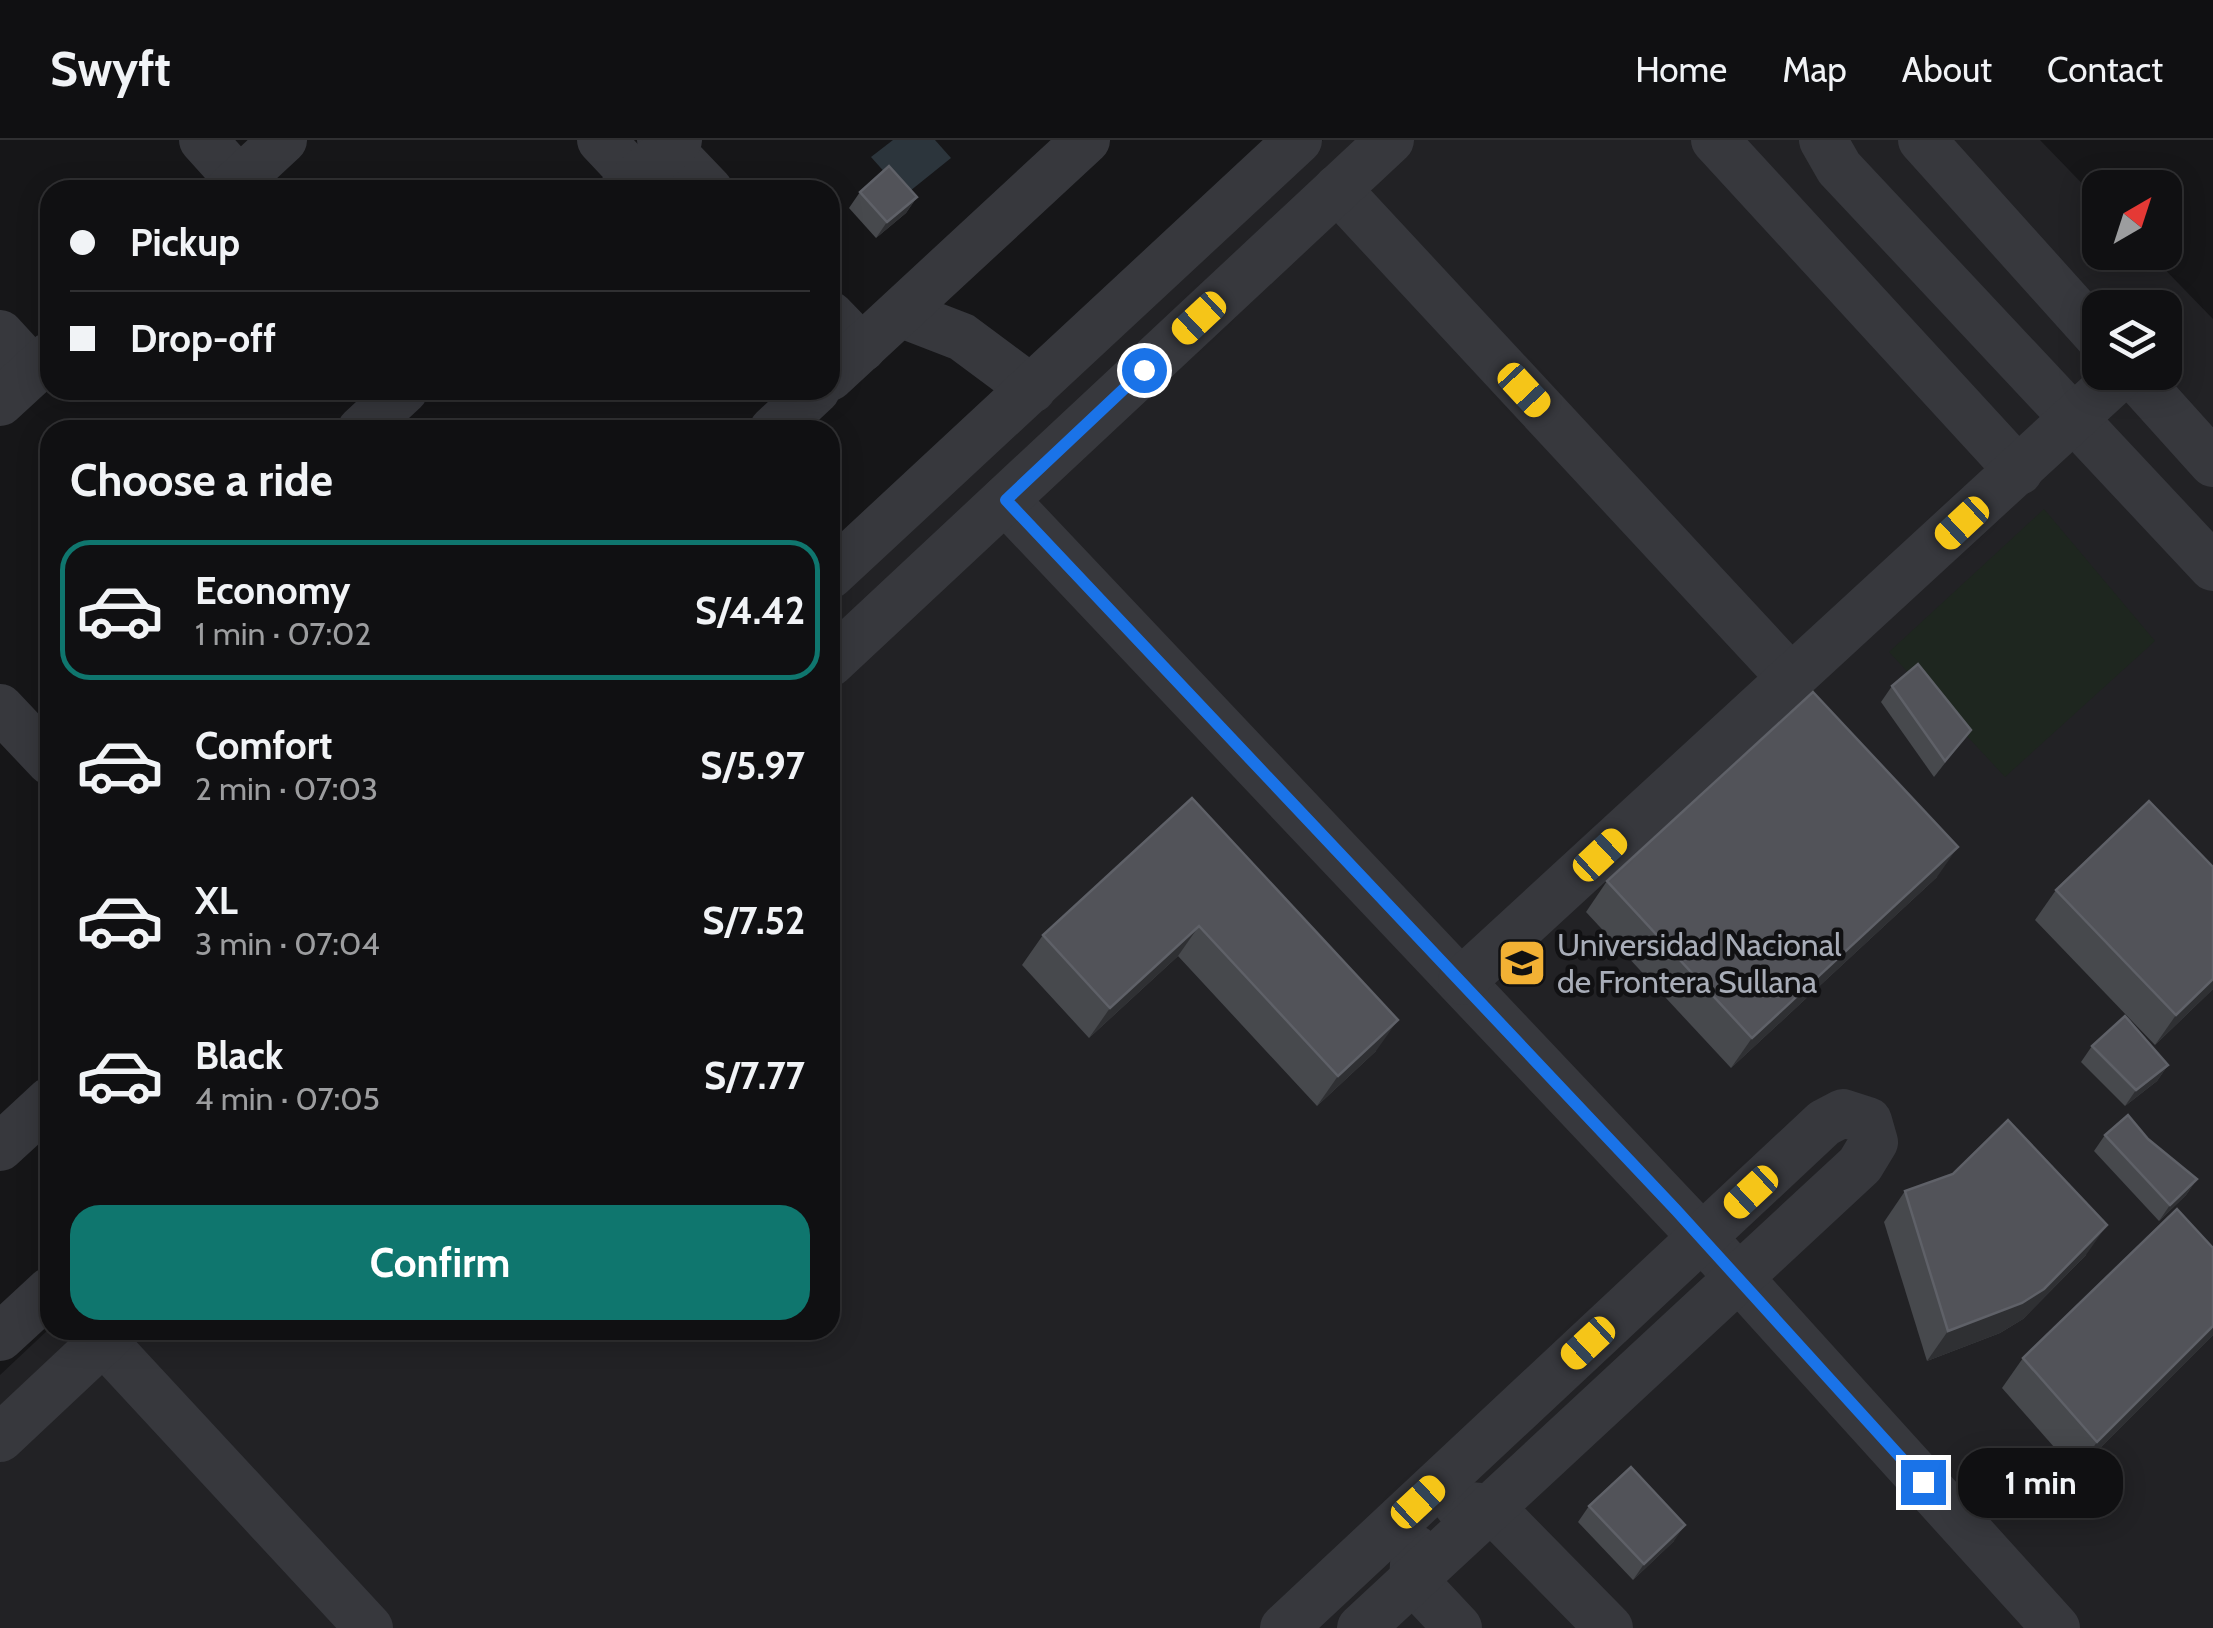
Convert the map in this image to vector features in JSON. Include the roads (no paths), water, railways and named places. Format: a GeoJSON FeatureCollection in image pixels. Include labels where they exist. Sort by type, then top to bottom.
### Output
{"type":"FeatureCollection","features":[{"type":"Feature","properties":{"kind":"street"},"geometry":{"type":"LineString","coordinates":[[203,140],[231,180]]}},
{"type":"Feature","properties":{"kind":"street"},"geometry":{"type":"LineString","coordinates":[[239,180],[283,140]]}},
{"type":"Feature","properties":{"kind":"street"},"geometry":{"type":"LineString","coordinates":[[601,140],[687,180]]}},
{"type":"Feature","properties":{"kind":"street"},"geometry":{"type":"LineString","coordinates":[[841,347],[900,313],[1086,140]]}},
{"type":"Feature","properties":{"kind":"street"},"geometry":{"type":"LineString","coordinates":[[840,566],[1298,140]]}},
{"type":"Feature","properties":{"kind":"street"},"geometry":{"type":"LineString","coordinates":[[840,655],[1390,140]]}},
{"type":"Feature","properties":{"kind":"street"},"geometry":{"type":"LineString","coordinates":[[1715,140],[2019,471]]}},
{"type":"Feature","properties":{"kind":"street"},"geometry":{"type":"LineString","coordinates":[[1823,140],[1839,168],[2213,567]]}},
{"type":"Feature","properties":{"kind":"street"},"geometry":{"type":"LineString","coordinates":[[1922,140],[2082,318]]}},
{"type":"Feature","properties":{"kind":"street"},"geometry":{"type":"LineString","coordinates":[[1337,189],[1792,679]]}},
{"type":"Feature","properties":{"kind":"street"},"geometry":{"type":"LineString","coordinates":[[900,313],[962,337],[1032,390]]}},
{"type":"Feature","properties":{"kind":"street"},"geometry":{"type":"LineString","coordinates":[[0,334],[28,377]]}},
{"type":"Feature","properties":{"kind":"street"},"geometry":{"type":"LineString","coordinates":[[1462,981],[2105,390]]}},
{"type":"Feature","properties":{"kind":"street"},"geometry":{"type":"LineString","coordinates":[[2148,390],[2213,463]]}},
{"type":"Feature","properties":{"kind":"street"},"geometry":{"type":"LineString","coordinates":[[371,420],[393,400]]}},
{"type":"Feature","properties":{"kind":"street"},"geometry":{"type":"LineString","coordinates":[[784,420],[806,400]]}},
{"type":"Feature","properties":{"kind":"street"},"geometry":{"type":"LineString","coordinates":[[1006,500],[1702,1238],[2056,1628]]}},
{"type":"Feature","properties":{"kind":"street"},"geometry":{"type":"LineString","coordinates":[[1284,1628],[1824,1123],[1844,1112],[1868,1121],[1874,1142],[1860,1165],[1361,1628]]}},
{"type":"Feature","properties":{"kind":"street"},"geometry":{"type":"LineString","coordinates":[[0,1337],[40,1300]]}},
{"type":"Feature","properties":{"kind":"street"},"geometry":{"type":"LineString","coordinates":[[0,1438],[105,1340]]}},
{"type":"Feature","properties":{"kind":"street"},"geometry":{"type":"LineString","coordinates":[[113,1340],[369,1628]]}},
{"type":"Feature","properties":{"kind":"street"},"geometry":{"type":"LineString","coordinates":[[1418,1502],[1491,1508],[1610,1628]]}},
{"type":"Feature","properties":{"kind":"street"},"geometry":{"type":"LineString","coordinates":[[1418,1502],[1413,1580],[1458,1628]]}},
{"type":"Feature","properties":{"kind":"place","name":"Universidad Nacional de Frontera Sullana"},"geometry":{"type":"Point","coordinates":[1522,963]}}]}
